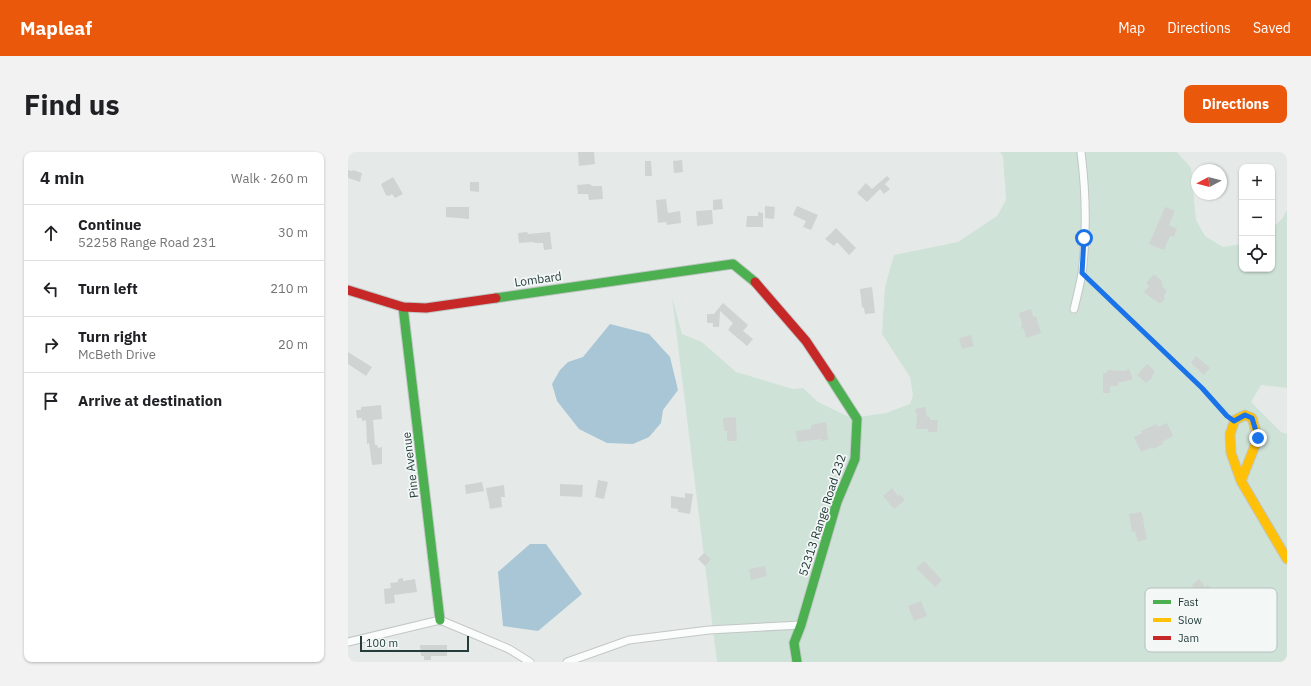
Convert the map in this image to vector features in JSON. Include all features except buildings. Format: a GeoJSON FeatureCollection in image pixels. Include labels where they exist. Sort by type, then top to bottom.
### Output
{"type":"FeatureCollection","features":[{"type":"Feature","properties":{"kind":"street"},"geometry":{"type":"LineString","coordinates":[[1074,310],[1082,273],[1085,203],[1081,152]]}},
{"type":"Feature","properties":{"kind":"street","name":"Lombard"},"geometry":{"type":"LineString","coordinates":[[348,290],[403,307],[426,308],[733,264]]}},
{"type":"Feature","properties":{"kind":"street","name":"52313 Range Road 232"},"geometry":{"type":"LineString","coordinates":[[733,264],[751,278],[806,341],[857,419],[855,460],[837,502],[801,625],[794,643],[796,662]]}},
{"type":"Feature","properties":{"kind":"street","name":"Pine Avenue"},"geometry":{"type":"LineString","coordinates":[[403,307],[440,620]]}},
{"type":"Feature","properties":{"kind":"street"},"geometry":{"type":"LineString","coordinates":[[1241,481],[1258,438],[1252,418],[1245,415],[1234,421],[1230,434],[1231,453],[1241,481],[1287,559]]}},
{"type":"Feature","properties":{"kind":"street"},"geometry":{"type":"LineString","coordinates":[[348,642],[440,620],[509,649],[530,662]]}},
{"type":"Feature","properties":{"kind":"street"},"geometry":{"type":"LineString","coordinates":[[567,662],[629,640],[709,630],[801,625]]}},
{"type":"Feature","properties":{"kind":"path"},"geometry":{"type":"LineString","coordinates":[[1082,273],[1202,388],[1227,416],[1234,421]]}},
{"type":"Feature","properties":{"kind":"green space"},"geometry":{"type":"Polygon","coordinates":[[[1000,152],[1177,152],[1191,168],[1191,200],[1194,200],[1196,220],[1205,236],[1223,247],[1239,244],[1239,272],[1275,272],[1275,225],[1282,219],[1287,210],[1287,388],[1261,385],[1251,402],[1281,432],[1287,434],[1287,662],[717,662],[672,297],[682,334],[702,342],[736,372],[793,389],[803,388],[818,402],[851,418],[886,413],[910,404],[913,395],[910,377],[882,334],[885,287],[894,255],[958,242],[997,216],[1006,200],[1003,156],[1000,152]]]}},
{"type":"Feature","properties":{"kind":"water"},"geometry":{"type":"Polygon","coordinates":[[[610,324],[649,334],[670,357],[678,390],[663,410],[661,423],[649,437],[633,444],[607,443],[579,429],[557,401],[552,384],[560,370],[568,362],[583,357],[610,324]]]}},
{"type":"Feature","properties":{"kind":"water"},"geometry":{"type":"Polygon","coordinates":[[[530,544],[546,544],[582,594],[538,631],[503,626],[498,572],[530,544]]]}},
{"type":"Feature","properties":{"kind":"traffic: fast"},"geometry":{"type":"LineString","coordinates":[[496,298],[733,264],[755,282]]}},
{"type":"Feature","properties":{"kind":"traffic: fast"},"geometry":{"type":"LineString","coordinates":[[403,307],[440,620]]}},
{"type":"Feature","properties":{"kind":"traffic: fast"},"geometry":{"type":"LineString","coordinates":[[797,662],[794,643],[801,625],[837,502],[855,459],[857,419],[830,377]]}},
{"type":"Feature","properties":{"kind":"traffic: slow"},"geometry":{"type":"LineString","coordinates":[[1241,481],[1258,438],[1252,418],[1245,415],[1235,420],[1230,434],[1231,453],[1241,481],[1287,559]]}},
{"type":"Feature","properties":{"kind":"traffic: jam"},"geometry":{"type":"LineString","coordinates":[[755,282],[806,341],[830,377]]}},
{"type":"Feature","properties":{"kind":"traffic: jam"},"geometry":{"type":"LineString","coordinates":[[348,290],[403,307],[426,308],[496,298]]}},
{"type":"Feature","properties":{"kind":"route"},"geometry":{"type":"LineString","coordinates":[[1084,238],[1082,273],[1202,388],[1227,416],[1234,421],[1245,415],[1252,418],[1258,438]]}}]}
